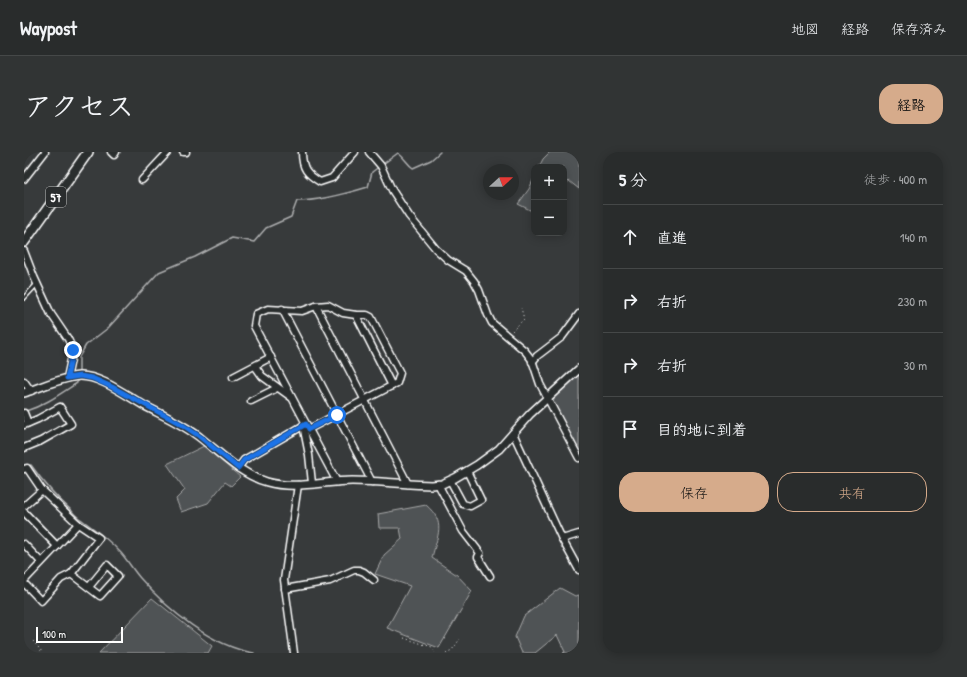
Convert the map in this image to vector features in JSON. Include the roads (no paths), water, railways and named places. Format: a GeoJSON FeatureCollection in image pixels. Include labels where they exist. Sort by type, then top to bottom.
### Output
{"type":"FeatureCollection","features":[{"type":"Feature","properties":{"kind":"main road","name":"57"},"geometry":{"type":"LineString","coordinates":[[24,242],[88,152]]}},
{"type":"Feature","properties":{"kind":"street"},"geometry":{"type":"LineString","coordinates":[[24,179],[45,152]]}},
{"type":"Feature","properties":{"kind":"street"},"geometry":{"type":"LineString","coordinates":[[111,152],[114,155],[116,152]]}},
{"type":"Feature","properties":{"kind":"street"},"geometry":{"type":"LineString","coordinates":[[142,180],[168,152]]}},
{"type":"Feature","properties":{"kind":"street"},"geometry":{"type":"LineString","coordinates":[[302,152],[302,163],[307,173],[320,182],[332,178],[355,152]]}},
{"type":"Feature","properties":{"kind":"street"},"geometry":{"type":"LineString","coordinates":[[369,152],[381,166],[392,190],[409,216],[436,249],[448,260],[466,271],[474,281],[492,323],[525,351],[532,362],[547,398],[579,458]]}},
{"type":"Feature","properties":{"kind":"street"},"geometry":{"type":"LineString","coordinates":[[24,251],[51,314],[68,339],[73,350],[67,378]]}},
{"type":"Feature","properties":{"kind":"street"},"geometry":{"type":"LineString","coordinates":[[238,468],[244,460],[306,426],[337,415],[397,383],[400,373],[372,317],[343,312],[328,305],[316,306],[302,311],[268,309],[256,314],[254,326],[306,426],[337,482]]}},
{"type":"Feature","properties":{"kind":"street"},"geometry":{"type":"LineString","coordinates":[[316,306],[408,484]]}},
{"type":"Feature","properties":{"kind":"street"},"geometry":{"type":"LineString","coordinates":[[282,309],[372,482]]}},
{"type":"Feature","properties":{"kind":"street"},"geometry":{"type":"LineString","coordinates":[[532,362],[537,356],[562,338],[579,314]]}},
{"type":"Feature","properties":{"kind":"street"},"geometry":{"type":"LineString","coordinates":[[356,315],[392,386]]}},
{"type":"Feature","properties":{"kind":"street"},"geometry":{"type":"LineString","coordinates":[[233,377],[271,358]]}},
{"type":"Feature","properties":{"kind":"street"},"geometry":{"type":"LineString","coordinates":[[255,366],[262,376],[277,388],[292,397]]}},
{"type":"Feature","properties":{"kind":"street"},"geometry":{"type":"LineString","coordinates":[[24,381],[27,392],[67,378],[80,376],[92,378],[181,424],[199,436],[238,468],[254,478],[268,483],[281,485],[337,482],[438,484],[450,480],[466,471],[499,449],[547,398],[579,369]]}},
{"type":"Feature","properties":{"kind":"street"},"geometry":{"type":"LineString","coordinates":[[252,401],[277,388]]}},
{"type":"Feature","properties":{"kind":"street"},"geometry":{"type":"LineString","coordinates":[[24,413],[26,424],[60,407],[71,424],[41,441],[24,448]]}},
{"type":"Feature","properties":{"kind":"street"},"geometry":{"type":"LineString","coordinates":[[306,426],[312,483]]}},
{"type":"Feature","properties":{"kind":"street"},"geometry":{"type":"LineString","coordinates":[[513,433],[562,539],[579,570]]}},
{"type":"Feature","properties":{"kind":"street"},"geometry":{"type":"LineString","coordinates":[[24,469],[27,468],[42,490],[78,524],[99,538],[71,574],[61,579],[41,601],[24,582],[78,524]]}},
{"type":"Feature","properties":{"kind":"street"},"geometry":{"type":"LineString","coordinates":[[450,480],[463,504],[470,506],[481,500],[466,471]]}},
{"type":"Feature","properties":{"kind":"street"},"geometry":{"type":"LineString","coordinates":[[438,484],[463,531],[480,553],[478,558],[490,576]]}},
{"type":"Feature","properties":{"kind":"street"},"geometry":{"type":"LineString","coordinates":[[294,653],[284,580],[298,485]]}},
{"type":"Feature","properties":{"kind":"street"},"geometry":{"type":"LineString","coordinates":[[24,506],[42,490]]}},
{"type":"Feature","properties":{"kind":"street"},"geometry":{"type":"LineString","coordinates":[[24,512],[57,546]]}},
{"type":"Feature","properties":{"kind":"street"},"geometry":{"type":"LineString","coordinates":[[562,539],[579,534]]}},
{"type":"Feature","properties":{"kind":"street"},"geometry":{"type":"LineString","coordinates":[[24,544],[42,562]]}},
{"type":"Feature","properties":{"kind":"street"},"geometry":{"type":"LineString","coordinates":[[71,574],[100,596],[118,576],[108,565],[89,587]]}},
{"type":"Feature","properties":{"kind":"street"},"geometry":{"type":"LineString","coordinates":[[285,589],[330,581],[354,570],[364,572],[374,580]]}},
{"type":"Feature","properties":{"kind":"lane"},"geometry":{"type":"LineString","coordinates":[[24,298],[37,284]]}},
{"type":"Feature","properties":{"kind":"waterway"},"geometry":{"type":"LineString","coordinates":[[383,164],[398,153],[413,168],[431,160],[440,152]]}},
{"type":"Feature","properties":{"kind":"waterway"},"geometry":{"type":"LineString","coordinates":[[79,373],[79,357],[86,345],[108,328],[159,272],[195,257],[232,238],[254,242],[266,228],[291,217],[297,201],[306,201],[341,195],[368,187],[372,172],[380,166]]}},
{"type":"Feature","properties":{"kind":"waterway"},"geometry":{"type":"LineString","coordinates":[[26,411],[40,406],[58,395],[77,383],[77,379]]}},
{"type":"Feature","properties":{"kind":"waterway"},"geometry":{"type":"LineString","coordinates":[[26,466],[31,465],[50,489],[76,516],[108,540],[124,556],[137,575],[177,614],[206,635],[222,643],[254,653]]}}]}
